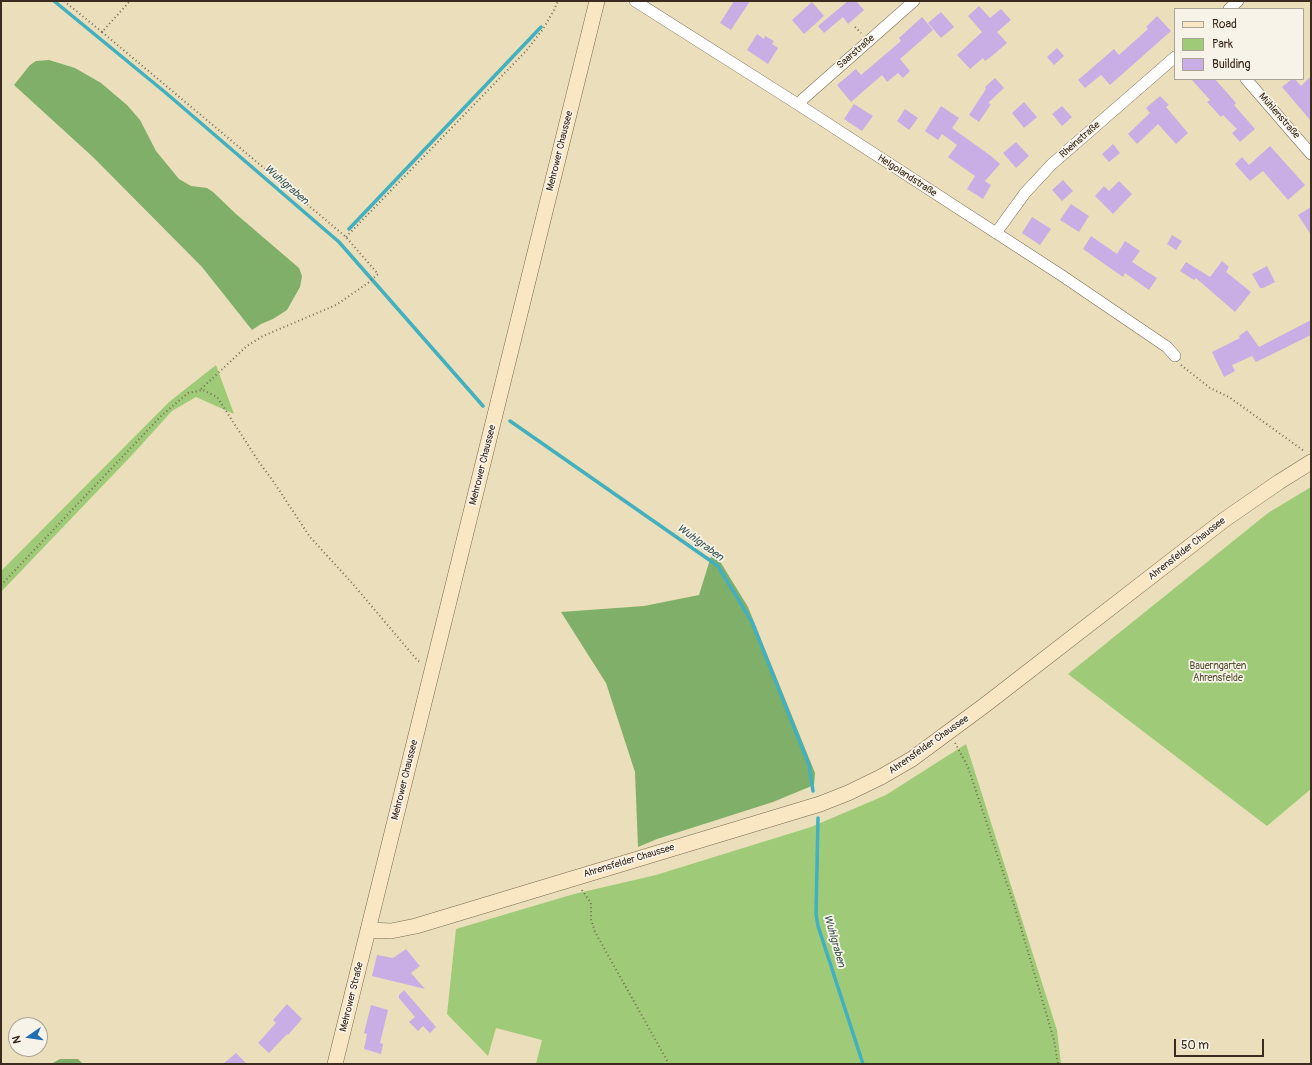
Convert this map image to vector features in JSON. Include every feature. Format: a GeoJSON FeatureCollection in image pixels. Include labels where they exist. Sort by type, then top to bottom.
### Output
{"type":"FeatureCollection","features":[{"type":"Feature","properties":{"kind":"main road","name":"Mehrower Chaussee"},"geometry":{"type":"LineString","coordinates":[[368,930],[597,1]]}},
{"type":"Feature","properties":{"kind":"main road","name":"Ahrensfelder Chaussee"},"geometry":{"type":"LineString","coordinates":[[368,930],[391,931],[416,926],[820,804],[882,777],[912,759],[947,733],[1224,520],[1279,482],[1309,458]]}},
{"type":"Feature","properties":{"kind":"main road","name":"Mehrower Straße"},"geometry":{"type":"LineString","coordinates":[[335,1064],[368,930]]}},
{"type":"Feature","properties":{"kind":"street","name":"Helgolandstraße"},"geometry":{"type":"LineString","coordinates":[[635,1],[799,104],[996,232],[1167,347],[1175,356]]}},
{"type":"Feature","properties":{"kind":"street","name":"Saarstraße"},"geometry":{"type":"LineString","coordinates":[[799,104],[914,1]]}},
{"type":"Feature","properties":{"kind":"street"},"geometry":{"type":"LineString","coordinates":[[1230,8],[1238,1]]}},
{"type":"Feature","properties":{"kind":"street","name":"Rheinstraße"},"geometry":{"type":"LineString","coordinates":[[996,232],[1025,193],[1052,164],[1174,58]]}},
{"type":"Feature","properties":{"kind":"street","name":"Mühlenstraße"},"geometry":{"type":"LineString","coordinates":[[1247,80],[1311,154]]}},
{"type":"Feature","properties":{"kind":"path"},"geometry":{"type":"LineString","coordinates":[[64,1],[346,237],[378,274],[368,283],[336,305],[263,336],[242,351],[201,389],[203,390]]}},
{"type":"Feature","properties":{"kind":"path"},"geometry":{"type":"LineString","coordinates":[[102,32],[130,1]]}},
{"type":"Feature","properties":{"kind":"path"},"geometry":{"type":"LineString","coordinates":[[346,237],[526,51],[543,29],[558,1]]}},
{"type":"Feature","properties":{"kind":"path"},"geometry":{"type":"LineString","coordinates":[[855,27],[860,33]]}},
{"type":"Feature","properties":{"kind":"path"},"geometry":{"type":"LineString","coordinates":[[1175,356],[1179,363],[1210,388],[1229,397],[1309,458]]}},
{"type":"Feature","properties":{"kind":"path"},"geometry":{"type":"LineString","coordinates":[[1,585],[162,415],[188,392],[203,390],[217,397],[259,462],[310,536],[418,661],[434,666]]}},
{"type":"Feature","properties":{"kind":"path"},"geometry":{"type":"LineString","coordinates":[[947,733],[959,749],[968,767],[1016,911],[1045,1007],[1054,1040],[1058,1064]]}},
{"type":"Feature","properties":{"kind":"path"},"geometry":{"type":"LineString","coordinates":[[575,878],[591,903],[591,919],[595,932],[669,1064]]}},
{"type":"Feature","properties":{"kind":"green space"},"geometry":{"type":"Polygon","coordinates":[[[49,60],[75,68],[101,83],[127,105],[140,120],[156,151],[179,179],[191,186],[207,188],[213,192],[236,214],[299,268],[302,276],[300,287],[287,310],[252,330],[202,267],[94,158],[14,85],[30,65],[36,61],[49,60]]]}},
{"type":"Feature","properties":{"kind":"green space"},"geometry":{"type":"Polygon","coordinates":[[[216,365],[234,414],[196,397],[172,411],[1,592],[1,571],[169,402],[216,365]]]}},
{"type":"Feature","properties":{"kind":"green space","name":"Bauerngarten Ahrensfelde"},"geometry":{"type":"Polygon","coordinates":[[[1311,487],[1311,789],[1267,826],[1068,674],[1268,513],[1311,487]]]}},
{"type":"Feature","properties":{"kind":"green space"},"geometry":{"type":"Polygon","coordinates":[[[713,550],[748,607],[815,773],[814,785],[773,802],[657,839],[638,847],[635,772],[606,683],[561,612],[644,606],[699,595],[713,550]]]}},
{"type":"Feature","properties":{"kind":"green space"},"geometry":{"type":"Polygon","coordinates":[[[966,744],[1057,1030],[1061,1064],[536,1064],[542,1040],[496,1028],[488,1056],[447,1014],[456,929],[574,894],[656,875],[811,827],[886,795],[966,744]]]}},
{"type":"Feature","properties":{"kind":"green space"},"geometry":{"type":"Polygon","coordinates":[[[60,1059],[78,1059],[83,1064],[51,1064],[60,1059]]]}},
{"type":"Feature","properties":{"kind":"building"},"geometry":{"type":"Polygon","coordinates":[[[734,1],[750,1],[731,30],[720,23],[734,1]]]}},
{"type":"Feature","properties":{"kind":"building"},"geometry":{"type":"Polygon","coordinates":[[[848,1],[856,1],[864,10],[848,24],[843,17],[824,33],[818,26],[848,1]]]}},
{"type":"Feature","properties":{"kind":"building"},"geometry":{"type":"Polygon","coordinates":[[[812,2],[824,16],[804,34],[792,20],[812,2]]]}},
{"type":"Feature","properties":{"kind":"building"},"geometry":{"type":"Polygon","coordinates":[[[979,6],[990,18],[1001,9],[1011,20],[997,32],[1007,43],[985,61],[983,58],[970,69],[957,55],[982,32],[968,16],[979,6]]]}},
{"type":"Feature","properties":{"kind":"building"},"geometry":{"type":"Polygon","coordinates":[[[941,12],[954,27],[941,38],[928,23],[941,12]]]}},
{"type":"Feature","properties":{"kind":"building"},"geometry":{"type":"Polygon","coordinates":[[[1157,16],[1171,31],[1110,85],[1101,75],[1085,88],[1078,80],[1114,49],[1119,55],[1148,29],[1146,27],[1157,16]]]}},
{"type":"Feature","properties":{"kind":"building"},"geometry":{"type":"Polygon","coordinates":[[[922,17],[933,30],[900,59],[910,71],[903,78],[898,73],[887,82],[882,75],[851,102],[837,85],[856,69],[861,75],[901,41],[899,38],[922,17]]]}},
{"type":"Feature","properties":{"kind":"building"},"geometry":{"type":"Polygon","coordinates":[[[757,34],[764,39],[765,36],[774,41],[772,44],[778,48],[768,64],[747,50],[757,34]]]}},
{"type":"Feature","properties":{"kind":"building"},"geometry":{"type":"Polygon","coordinates":[[[1057,48],[1064,56],[1054,65],[1047,57],[1057,48]]]}},
{"type":"Feature","properties":{"kind":"building"},"geometry":{"type":"Polygon","coordinates":[[[1311,76],[1311,121],[1282,87],[1291,80],[1296,80],[1301,86],[1311,76]]]}},
{"type":"Feature","properties":{"kind":"building"},"geometry":{"type":"Polygon","coordinates":[[[995,78],[1004,88],[988,103],[991,104],[979,122],[969,115],[986,89],[985,87],[995,78]]]}},
{"type":"Feature","properties":{"kind":"building"},"geometry":{"type":"Polygon","coordinates":[[[1192,80],[1216,80],[1236,103],[1234,105],[1255,129],[1240,142],[1232,133],[1237,129],[1223,115],[1221,117],[1207,102],[1210,100],[1192,80]]]}},
{"type":"Feature","properties":{"kind":"building"},"geometry":{"type":"Polygon","coordinates":[[[1160,96],[1169,105],[1166,107],[1188,133],[1176,144],[1158,124],[1137,144],[1128,134],[1150,113],[1146,108],[1160,96]]]}},
{"type":"Feature","properties":{"kind":"building"},"geometry":{"type":"Polygon","coordinates":[[[1024,102],[1037,117],[1024,128],[1012,113],[1024,102]]]}},
{"type":"Feature","properties":{"kind":"building"},"geometry":{"type":"Polygon","coordinates":[[[854,104],[873,116],[862,131],[844,119],[854,104]]]}},
{"type":"Feature","properties":{"kind":"building"},"geometry":{"type":"Polygon","coordinates":[[[941,106],[959,118],[952,128],[1000,164],[985,181],[991,185],[983,199],[967,189],[975,176],[948,157],[957,145],[942,134],[938,140],[925,131],[941,106]]]}},
{"type":"Feature","properties":{"kind":"building"},"geometry":{"type":"Polygon","coordinates":[[[1062,106],[1072,117],[1062,126],[1052,114],[1062,106]]]}},
{"type":"Feature","properties":{"kind":"building"},"geometry":{"type":"Polygon","coordinates":[[[905,109],[918,118],[909,130],[897,121],[905,109]]]}},
{"type":"Feature","properties":{"kind":"building"},"geometry":{"type":"Polygon","coordinates":[[[1016,142],[1029,156],[1016,168],[1003,153],[1016,142]]]}},
{"type":"Feature","properties":{"kind":"building"},"geometry":{"type":"Polygon","coordinates":[[[1113,144],[1120,153],[1109,162],[1102,154],[1113,144]]]}},
{"type":"Feature","properties":{"kind":"building"},"geometry":{"type":"Polygon","coordinates":[[[1270,146],[1305,185],[1288,200],[1263,171],[1250,181],[1235,164],[1242,157],[1249,165],[1270,146]]]}},
{"type":"Feature","properties":{"kind":"building"},"geometry":{"type":"Polygon","coordinates":[[[1063,180],[1073,191],[1062,201],[1052,190],[1063,180]]]}},
{"type":"Feature","properties":{"kind":"building"},"geometry":{"type":"Polygon","coordinates":[[[1119,181],[1132,194],[1113,214],[1095,196],[1104,186],[1109,191],[1119,181]]]}},
{"type":"Feature","properties":{"kind":"building"},"geometry":{"type":"Polygon","coordinates":[[[1071,204],[1089,216],[1079,232],[1060,220],[1071,204]]]}},
{"type":"Feature","properties":{"kind":"building"},"geometry":{"type":"Polygon","coordinates":[[[1311,207],[1311,235],[1298,215],[1311,207]]]}},
{"type":"Feature","properties":{"kind":"building"},"geometry":{"type":"Polygon","coordinates":[[[1032,217],[1051,229],[1040,245],[1022,233],[1032,217]]]}},
{"type":"Feature","properties":{"kind":"building"},"geometry":{"type":"Polygon","coordinates":[[[1172,235],[1182,241],[1176,250],[1167,244],[1172,235]]]}},
{"type":"Feature","properties":{"kind":"building"},"geometry":{"type":"Polygon","coordinates":[[[1091,236],[1117,254],[1125,241],[1140,251],[1132,262],[1157,278],[1149,290],[1125,273],[1123,277],[1083,249],[1091,236]]]}},
{"type":"Feature","properties":{"kind":"building"},"geometry":{"type":"Polygon","coordinates":[[[1222,261],[1229,267],[1226,272],[1251,292],[1235,312],[1196,278],[1194,280],[1180,271],[1186,262],[1210,277],[1222,261]]]}},
{"type":"Feature","properties":{"kind":"building"},"geometry":{"type":"Polygon","coordinates":[[[1267,266],[1275,282],[1260,288],[1252,274],[1267,266]]]}},
{"type":"Feature","properties":{"kind":"building"},"geometry":{"type":"Polygon","coordinates":[[[1311,320],[1311,335],[1256,362],[1252,356],[1232,365],[1235,371],[1224,377],[1212,352],[1240,338],[1239,336],[1247,330],[1259,347],[1311,320]]]}},
{"type":"Feature","properties":{"kind":"building"},"geometry":{"type":"Polygon","coordinates":[[[406,949],[420,966],[411,973],[425,989],[372,976],[377,955],[393,958],[406,949]]]}},
{"type":"Feature","properties":{"kind":"building"},"geometry":{"type":"Polygon","coordinates":[[[404,990],[436,1027],[430,1033],[423,1026],[418,1031],[409,1022],[415,1017],[399,998],[399,995],[404,990]]]}},
{"type":"Feature","properties":{"kind":"building"},"geometry":{"type":"Polygon","coordinates":[[[287,1004],[302,1019],[269,1053],[258,1043],[276,1023],[273,1020],[287,1004]]]}},
{"type":"Feature","properties":{"kind":"building"},"geometry":{"type":"Polygon","coordinates":[[[371,1005],[388,1010],[380,1043],[383,1044],[381,1054],[364,1049],[367,1034],[364,1033],[371,1005]]]}},
{"type":"Feature","properties":{"kind":"building"},"geometry":{"type":"Polygon","coordinates":[[[236,1053],[247,1064],[223,1064],[236,1053]]]}},
{"type":"Feature","properties":{"kind":"waterway","name":"Wuhlgraben"},"geometry":{"type":"LineString","coordinates":[[54,1],[166,93],[339,242],[483,406]]}},
{"type":"Feature","properties":{"kind":"waterway"},"geometry":{"type":"LineString","coordinates":[[349,229],[541,27]]}},
{"type":"Feature","properties":{"kind":"waterway","name":"Wuhlgraben"},"geometry":{"type":"LineString","coordinates":[[510,421],[718,566],[752,622],[809,765],[813,791]]}},
{"type":"Feature","properties":{"kind":"waterway","name":"Wuhlgraben"},"geometry":{"type":"LineString","coordinates":[[818,818],[816,914],[818,926],[863,1064]]}}]}
